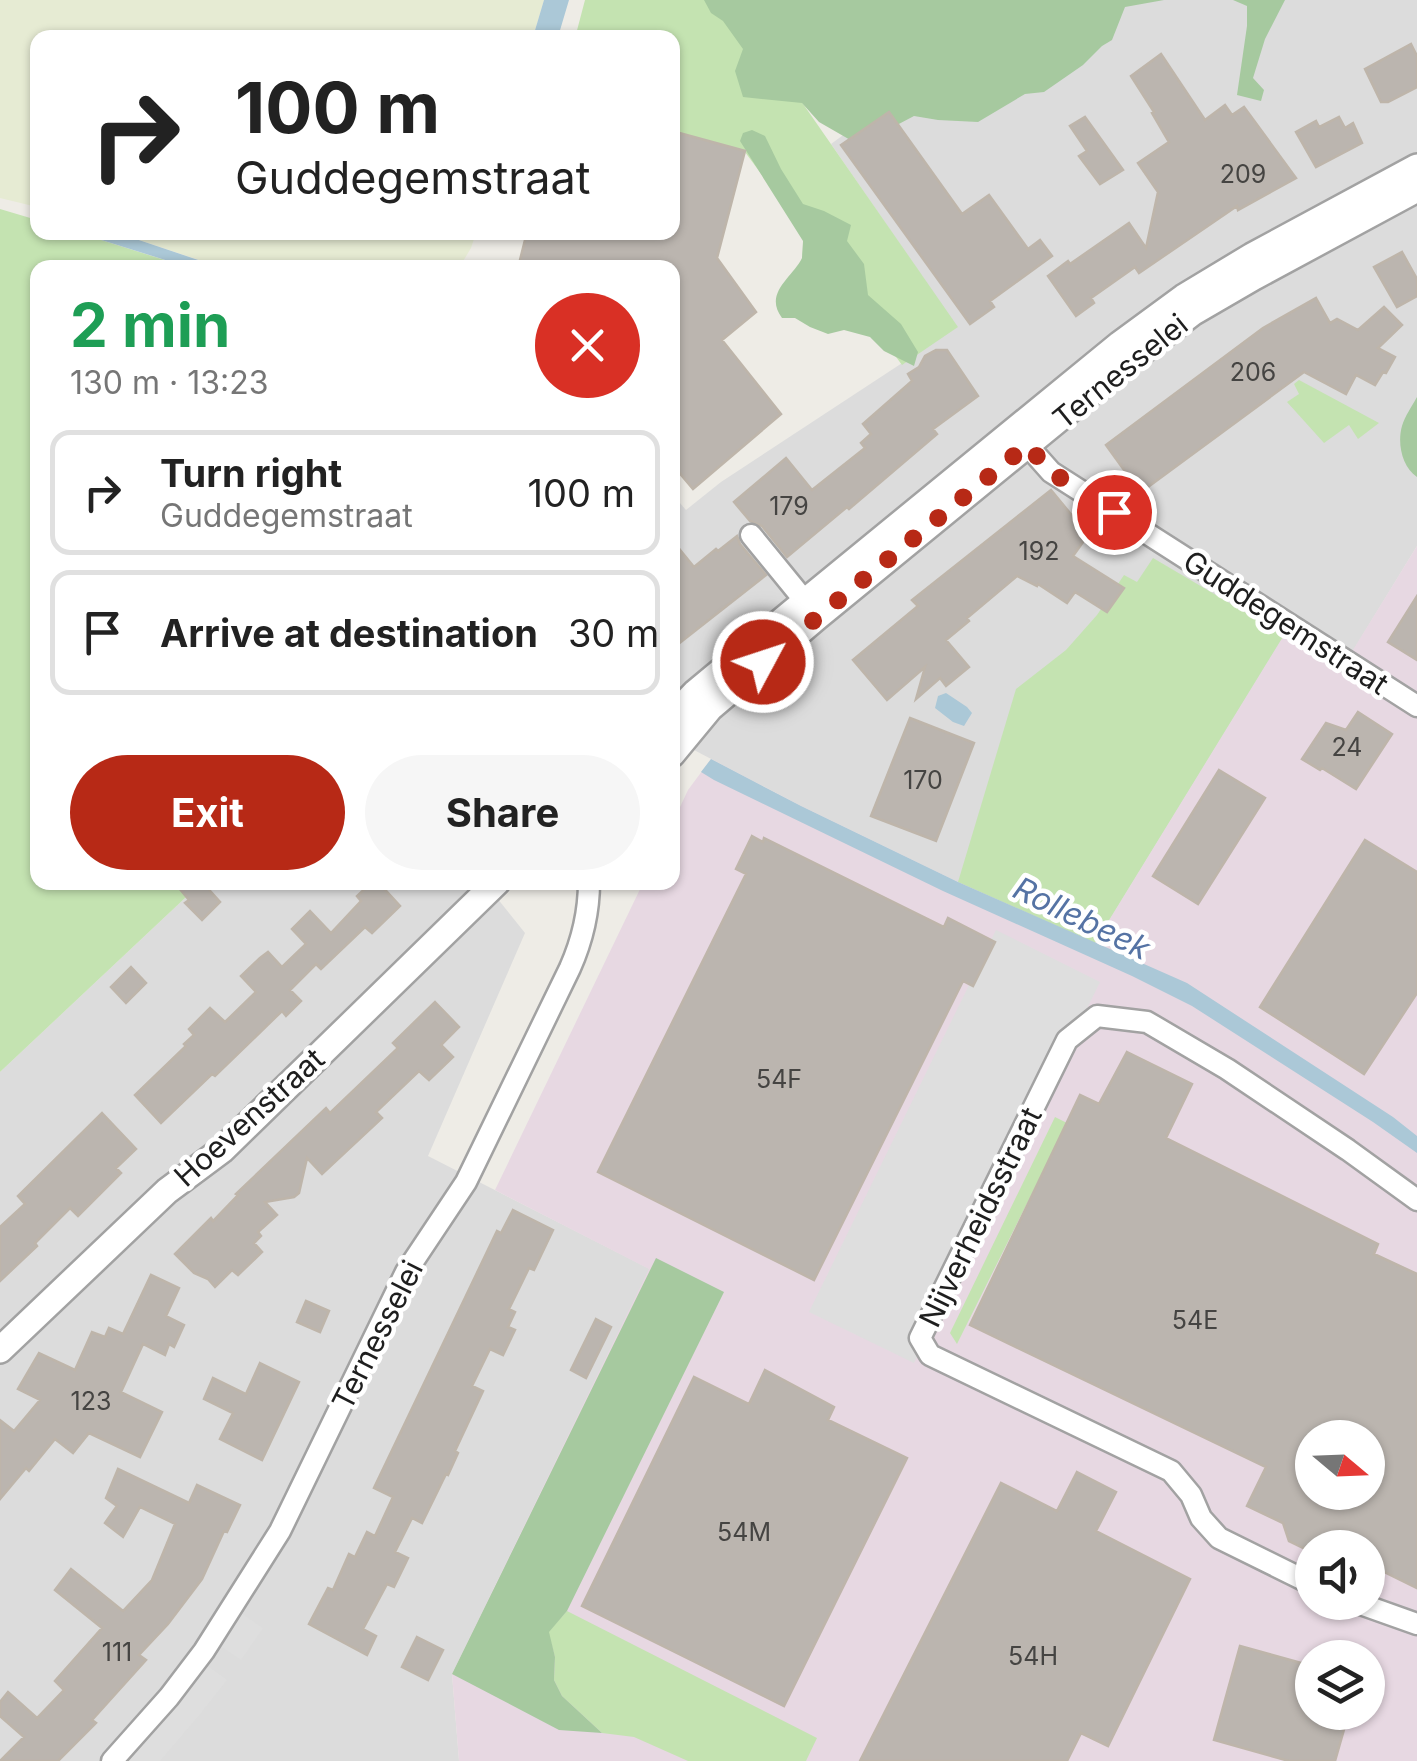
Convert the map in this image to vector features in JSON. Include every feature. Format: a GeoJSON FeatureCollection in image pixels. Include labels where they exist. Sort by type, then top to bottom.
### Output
{"type":"FeatureCollection","features":[{"type":"Feature","properties":{"kind":"street","name":"Ternesselei"},"geometry":{"type":"LineString","coordinates":[[1022,437],[1120,344],[1184,297],[1417,166]]}},
{"type":"Feature","properties":{"kind":"street","name":"Ternesselei"},"geometry":{"type":"LineString","coordinates":[[680,709],[696,692],[811,609],[1022,437],[1192,313],[1417,189]]}},
{"type":"Feature","properties":{"kind":"street","name":"Guddegemstraat"},"geometry":{"type":"LineString","coordinates":[[1022,437],[1051,472],[1417,706]]}},
{"type":"Feature","properties":{"kind":"street"},"geometry":{"type":"LineString","coordinates":[[751,535],[811,609]]}},
{"type":"Feature","properties":{"kind":"street","name":"Ternesselei"},"geometry":{"type":"LineString","coordinates":[[680,744],[710,708],[811,609]]}},
{"type":"Feature","properties":{"kind":"street","name":"Hoevenstraat"},"geometry":{"type":"LineString","coordinates":[[0,1350],[168,1191],[222,1150],[489,890]]}},
{"type":"Feature","properties":{"kind":"street","name":"Ternesselei"},"geometry":{"type":"LineString","coordinates":[[112,1761],[204,1651],[280,1531],[406,1272],[466,1182],[570,968],[583,934],[589,890]]}},
{"type":"Feature","properties":{"kind":"street","name":"Nijverheidsstraat"},"geometry":{"type":"LineString","coordinates":[[1295,1576],[1219,1538],[1201,1518],[1191,1495],[1171,1470],[930,1355],[920,1338],[1067,1040],[1097,1016],[1147,1022],[1227,1069],[1417,1200]]}},
{"type":"Feature","properties":{"kind":"street"},"geometry":{"type":"LineString","coordinates":[[1385,1613],[1417,1624]]}},
{"type":"Feature","properties":{"kind":"shaded area"},"geometry":{"type":"Polygon","coordinates":[[[1089,0],[1417,0],[1417,546],[1340,672],[1284,636],[1095,943],[958,882],[680,743],[680,503],[686,510],[721,482],[957,327],[831,144],[884,105],[1089,0]]]}},
{"type":"Feature","properties":{"kind":"shaded area"},"geometry":{"type":"Polygon","coordinates":[[[1417,546],[1417,1761],[459,1761],[452,1674],[649,1269],[495,1190],[640,890],[680,890],[680,807],[711,759],[958,882],[1095,943],[1284,635],[1340,671],[1417,546]]]}},
{"type":"Feature","properties":{"kind":"shaded area"},"geometry":{"type":"Polygon","coordinates":[[[194,890],[491,890],[525,933],[428,1156],[650,1269],[452,1674],[459,1761],[0,1761],[0,1072],[194,890]]]}},
{"type":"Feature","properties":{"kind":"shaded area"},"geometry":{"type":"Polygon","coordinates":[[[996,930],[1100,982],[914,1363],[809,1312],[996,930]]]}},
{"type":"Feature","properties":{"kind":"shaded area"},"geometry":{"type":"Polygon","coordinates":[[[242,1614],[263,1628],[241,1660],[220,1646],[242,1614]]]}},
{"type":"Feature","properties":{"kind":"shaded area"},"geometry":{"type":"Polygon","coordinates":[[[206,1665],[227,1680],[200,1714],[160,1761],[128,1761],[206,1665]]]}},
{"type":"Feature","properties":{"kind":"green space"},"geometry":{"type":"Polygon","coordinates":[[[0,0],[544,0],[535,30],[30,30],[30,205],[0,198],[0,0]]]}},
{"type":"Feature","properties":{"kind":"green space"},"geometry":{"type":"Polygon","coordinates":[[[585,0],[731,0],[958,327],[902,365],[745,152],[680,133],[680,30],[577,30],[585,0]]]}},
{"type":"Feature","properties":{"kind":"green space"},"geometry":{"type":"Polygon","coordinates":[[[704,0],[1164,0],[1125,7],[1112,40],[1044,92],[1025,94],[978,122],[914,116],[859,145],[819,122],[802,103],[743,97],[735,71],[743,49],[704,0]]]}},
{"type":"Feature","properties":{"kind":"green space"},"geometry":{"type":"Polygon","coordinates":[[[1233,0],[1285,0],[1265,39],[1253,78],[1264,90],[1261,101],[1237,95],[1247,6],[1233,0]]]}},
{"type":"Feature","properties":{"kind":"green space"},"geometry":{"type":"Polygon","coordinates":[[[752,130],[765,136],[803,204],[851,225],[847,241],[864,264],[868,295],[901,324],[918,352],[914,366],[884,351],[870,337],[844,330],[828,334],[795,318],[782,318],[777,309],[778,293],[802,258],[803,241],[740,141],[743,133],[752,130]]]}},
{"type":"Feature","properties":{"kind":"green space"},"geometry":{"type":"Polygon","coordinates":[[[0,209],[30,218],[30,240],[101,240],[165,260],[30,260],[30,890],[194,890],[0,1072],[0,209]]]}},
{"type":"Feature","properties":{"kind":"green space"},"geometry":{"type":"Polygon","coordinates":[[[139,240],[474,240],[464,260],[199,260],[139,240]]]}},
{"type":"Feature","properties":{"kind":"green space"},"geometry":{"type":"Polygon","coordinates":[[[1299,380],[1379,423],[1358,439],[1349,425],[1324,443],[1287,402],[1299,394],[1294,384],[1299,380]]]}},
{"type":"Feature","properties":{"kind":"green space"},"geometry":{"type":"Polygon","coordinates":[[[1417,397],[1417,477],[1404,461],[1400,440],[1403,422],[1417,397]]]}},
{"type":"Feature","properties":{"kind":"green space"},"geometry":{"type":"Polygon","coordinates":[[[1153,558],[1284,635],[1095,943],[958,882],[1016,689],[1066,650],[1097,615],[1124,575],[1137,582],[1153,558]]]}},
{"type":"Feature","properties":{"kind":"green space"},"geometry":{"type":"Polygon","coordinates":[[[1055,1117],[1067,1123],[957,1344],[950,1333],[1055,1117]]]}},
{"type":"Feature","properties":{"kind":"green space"},"geometry":{"type":"Polygon","coordinates":[[[656,1258],[724,1292],[567,1611],[549,1632],[555,1657],[554,1680],[562,1696],[602,1733],[559,1730],[452,1674],[656,1258]]]}},
{"type":"Feature","properties":{"kind":"green space"},"geometry":{"type":"Polygon","coordinates":[[[567,1611],[817,1738],[806,1761],[688,1761],[634,1737],[602,1733],[562,1696],[554,1680],[555,1657],[548,1632],[567,1611]]]}},
{"type":"Feature","properties":{"kind":"water"},"geometry":{"type":"Polygon","coordinates":[[[544,0],[569,0],[560,30],[535,30],[544,0]]]}},
{"type":"Feature","properties":{"kind":"water"},"geometry":{"type":"Polygon","coordinates":[[[101,240],[139,240],[198,260],[165,260],[101,240]]]}},
{"type":"Feature","properties":{"kind":"water"},"geometry":{"type":"Polygon","coordinates":[[[946,693],[972,713],[964,726],[935,708],[938,696],[946,693]]]}},
{"type":"Feature","properties":{"kind":"water"},"geometry":{"type":"Polygon","coordinates":[[[711,759],[958,882],[1187,983],[1393,1117],[1417,1136],[1417,1153],[1192,1006],[714,780],[701,772],[711,759]]]}},
{"type":"Feature","properties":{"kind":"building"},"geometry":{"type":"Polygon","coordinates":[[[1411,44],[1417,56],[1417,87],[1381,102],[1365,69],[1411,44]]]}},
{"type":"Feature","properties":{"kind":"building"},"geometry":{"type":"Polygon","coordinates":[[[1161,54],[1205,120],[1225,105],[1232,115],[1244,107],[1296,178],[1238,210],[1237,206],[1139,273],[1135,267],[1091,298],[1094,303],[1076,316],[1048,276],[1129,223],[1146,248],[1158,192],[1138,163],[1169,142],[1131,76],[1161,54]]]}},
{"type":"Feature","properties":{"kind":"building"},"geometry":{"type":"Polygon","coordinates":[[[889,112],[962,214],[989,195],[1028,249],[1040,240],[1052,256],[990,301],[994,307],[970,324],[841,145],[889,112]]]}},
{"type":"Feature","properties":{"kind":"building"},"geometry":{"type":"Polygon","coordinates":[[[1085,117],[1123,170],[1100,184],[1079,156],[1087,151],[1070,126],[1085,117]]]}},
{"type":"Feature","properties":{"kind":"building"},"geometry":{"type":"Polygon","coordinates":[[[1339,117],[1345,128],[1353,123],[1362,143],[1316,167],[1296,132],[1316,121],[1319,127],[1339,117]]]}},
{"type":"Feature","properties":{"kind":"building"},"geometry":{"type":"Polygon","coordinates":[[[680,133],[745,151],[717,258],[756,312],[722,340],[781,414],[693,489],[680,474],[680,260],[520,260],[525,240],[680,240],[680,133]]]}},
{"type":"Feature","properties":{"kind":"building"},"geometry":{"type":"Polygon","coordinates":[[[1402,252],[1417,279],[1417,296],[1397,307],[1374,267],[1402,252]]]}},
{"type":"Feature","properties":{"kind":"building"},"geometry":{"type":"Polygon","coordinates":[[[1316,298],[1330,323],[1337,319],[1358,330],[1384,307],[1402,325],[1378,348],[1395,357],[1375,385],[1356,375],[1346,394],[1304,372],[1148,487],[1127,474],[1106,445],[1263,328],[1316,298]]]}},
{"type":"Feature","properties":{"kind":"building"},"geometry":{"type":"Polygon","coordinates":[[[936,350],[947,350],[978,396],[933,429],[937,434],[787,557],[762,526],[750,521],[734,502],[786,458],[812,490],[865,448],[861,443],[871,434],[863,424],[912,381],[908,374],[936,350]]]}},
{"type":"Feature","properties":{"kind":"building"},"geometry":{"type":"Polygon","coordinates":[[[1051,490],[1088,535],[1073,556],[1124,588],[1107,612],[1075,592],[1067,603],[1017,576],[946,640],[969,667],[946,686],[940,678],[916,699],[925,667],[887,700],[853,660],[918,606],[912,600],[1051,490]]]}},
{"type":"Feature","properties":{"kind":"building"},"geometry":{"type":"Polygon","coordinates":[[[737,536],[766,575],[680,643],[680,550],[694,567],[737,536]]]}},
{"type":"Feature","properties":{"kind":"building"},"geometry":{"type":"Polygon","coordinates":[[[1417,596],[1417,660],[1388,642],[1417,596]]]}},
{"type":"Feature","properties":{"kind":"building"},"geometry":{"type":"Polygon","coordinates":[[[1358,712],[1392,734],[1356,789],[1302,759],[1326,723],[1346,730],[1358,712]]]}},
{"type":"Feature","properties":{"kind":"building"},"geometry":{"type":"Polygon","coordinates":[[[910,718],[974,743],[936,841],[871,816],[910,718]]]}},
{"type":"Feature","properties":{"kind":"building"},"geometry":{"type":"Polygon","coordinates":[[[1219,770],[1265,798],[1198,904],[1153,876],[1219,770]]]}},
{"type":"Feature","properties":{"kind":"building"},"geometry":{"type":"Polygon","coordinates":[[[752,836],[763,842],[764,838],[944,927],[948,918],[995,942],[973,986],[963,981],[814,1280],[598,1172],[746,874],[736,869],[752,836]]]}},
{"type":"Feature","properties":{"kind":"building"},"geometry":{"type":"Polygon","coordinates":[[[1365,840],[1417,872],[1417,993],[1364,1074],[1260,1007],[1365,840]]]}},
{"type":"Feature","properties":{"kind":"building"},"geometry":{"type":"Polygon","coordinates":[[[181,890],[209,890],[220,902],[202,920],[185,903],[189,900],[181,890]]]}},
{"type":"Feature","properties":{"kind":"building"},"geometry":{"type":"Polygon","coordinates":[[[363,890],[385,890],[400,906],[372,933],[365,927],[321,969],[316,964],[290,990],[301,1001],[286,1016],[282,1011],[161,1123],[135,1095],[186,1046],[194,1035],[189,1029],[210,1008],[225,1022],[256,992],[241,976],[268,952],[282,967],[306,944],[292,929],[310,911],[331,933],[361,901],[357,896],[363,890]]]}},
{"type":"Feature","properties":{"kind":"building"},"geometry":{"type":"Polygon","coordinates":[[[131,967],[146,983],[126,1003],[111,987],[131,967]]]}},
{"type":"Feature","properties":{"kind":"building"},"geometry":{"type":"Polygon","coordinates":[[[435,1002],[459,1027],[441,1045],[453,1057],[429,1080],[419,1071],[376,1112],[382,1118],[322,1174],[307,1158],[299,1193],[265,1202],[277,1215],[258,1232],[261,1236],[254,1243],[262,1252],[238,1275],[232,1270],[215,1287],[194,1273],[175,1254],[326,1108],[330,1113],[398,1048],[393,1043],[435,1002]]]}},
{"type":"Feature","properties":{"kind":"building"},"geometry":{"type":"Polygon","coordinates":[[[1127,1052],[1192,1084],[1166,1138],[1378,1244],[1374,1254],[1417,1274],[1417,1588],[1385,1572],[1385,1530],[1295,1530],[1295,1544],[1289,1541],[1283,1523],[1247,1506],[1266,1467],[970,1325],[1080,1095],[1099,1104],[1127,1052]]]}},
{"type":"Feature","properties":{"kind":"building"},"geometry":{"type":"Polygon","coordinates":[[[102,1113],[136,1149],[116,1168],[121,1173],[78,1216],[70,1208],[0,1281],[0,1227],[25,1204],[18,1196],[102,1113]]]}},
{"type":"Feature","properties":{"kind":"building"},"geometry":{"type":"Polygon","coordinates":[[[513,1210],[553,1230],[509,1309],[515,1312],[508,1327],[515,1330],[503,1355],[490,1349],[472,1386],[483,1391],[448,1475],[422,1523],[412,1518],[395,1552],[408,1558],[394,1587],[387,1584],[363,1629],[376,1636],[367,1655],[309,1624],[328,1588],[333,1590],[349,1554],[355,1557],[367,1532],[375,1536],[393,1497],[374,1488],[497,1231],[501,1233],[513,1210]]]}},
{"type":"Feature","properties":{"kind":"building"},"geometry":{"type":"Polygon","coordinates":[[[151,1275],[179,1288],[166,1316],[184,1325],[174,1347],[169,1344],[165,1355],[143,1344],[121,1392],[162,1412],[140,1457],[89,1433],[73,1453],[55,1439],[0,1499],[0,1420],[14,1431],[40,1400],[18,1389],[39,1353],[75,1370],[92,1332],[105,1337],[109,1328],[123,1334],[151,1275]]]}},
{"type":"Feature","properties":{"kind":"building"},"geometry":{"type":"Polygon","coordinates":[[[306,1301],[329,1311],[320,1332],[297,1322],[306,1301]]]}},
{"type":"Feature","properties":{"kind":"building"},"geometry":{"type":"Polygon","coordinates":[[[596,1319],[611,1327],[586,1378],[571,1370],[596,1319]]]}},
{"type":"Feature","properties":{"kind":"building"},"geometry":{"type":"Polygon","coordinates":[[[260,1363],[299,1382],[262,1460],[220,1439],[233,1413],[204,1399],[213,1378],[246,1394],[260,1363]]]}},
{"type":"Feature","properties":{"kind":"building"},"geometry":{"type":"Polygon","coordinates":[[[765,1370],[834,1407],[828,1420],[907,1458],[784,1706],[582,1606],[694,1377],[749,1404],[765,1370]]]}},
{"type":"Feature","properties":{"kind":"building"},"geometry":{"type":"Polygon","coordinates":[[[118,1469],[189,1503],[197,1485],[240,1505],[202,1579],[139,1655],[146,1660],[92,1720],[96,1723],[58,1761],[0,1761],[24,1737],[0,1716],[0,1702],[8,1692],[37,1718],[64,1690],[55,1681],[102,1628],[55,1590],[71,1569],[123,1611],[152,1580],[175,1524],[140,1507],[123,1537],[105,1523],[117,1506],[106,1498],[118,1469]]]}},
{"type":"Feature","properties":{"kind":"building"},"geometry":{"type":"Polygon","coordinates":[[[1077,1472],[1116,1492],[1096,1531],[1190,1579],[1108,1746],[1081,1733],[1067,1761],[860,1761],[1001,1483],[1057,1511],[1077,1472]]]}},
{"type":"Feature","properties":{"kind":"building"},"geometry":{"type":"Polygon","coordinates":[[[417,1637],[443,1650],[428,1680],[402,1667],[417,1637]]]}},
{"type":"Feature","properties":{"kind":"building"},"geometry":{"type":"Polygon","coordinates":[[[1240,1646],[1295,1661],[1295,1730],[1344,1730],[1335,1761],[1289,1761],[1214,1740],[1240,1646]]]}},
{"type":"Feature","properties":{"kind":"route"},"geometry":{"type":"LineString","coordinates":[[763,662],[1027,445],[1051,472],[1114,512]]}},
{"type":"Feature","properties":{"kind":"water label","name":"Rollebeek"},"geometry":{"type":"Point","coordinates":[1082,918]}}]}
